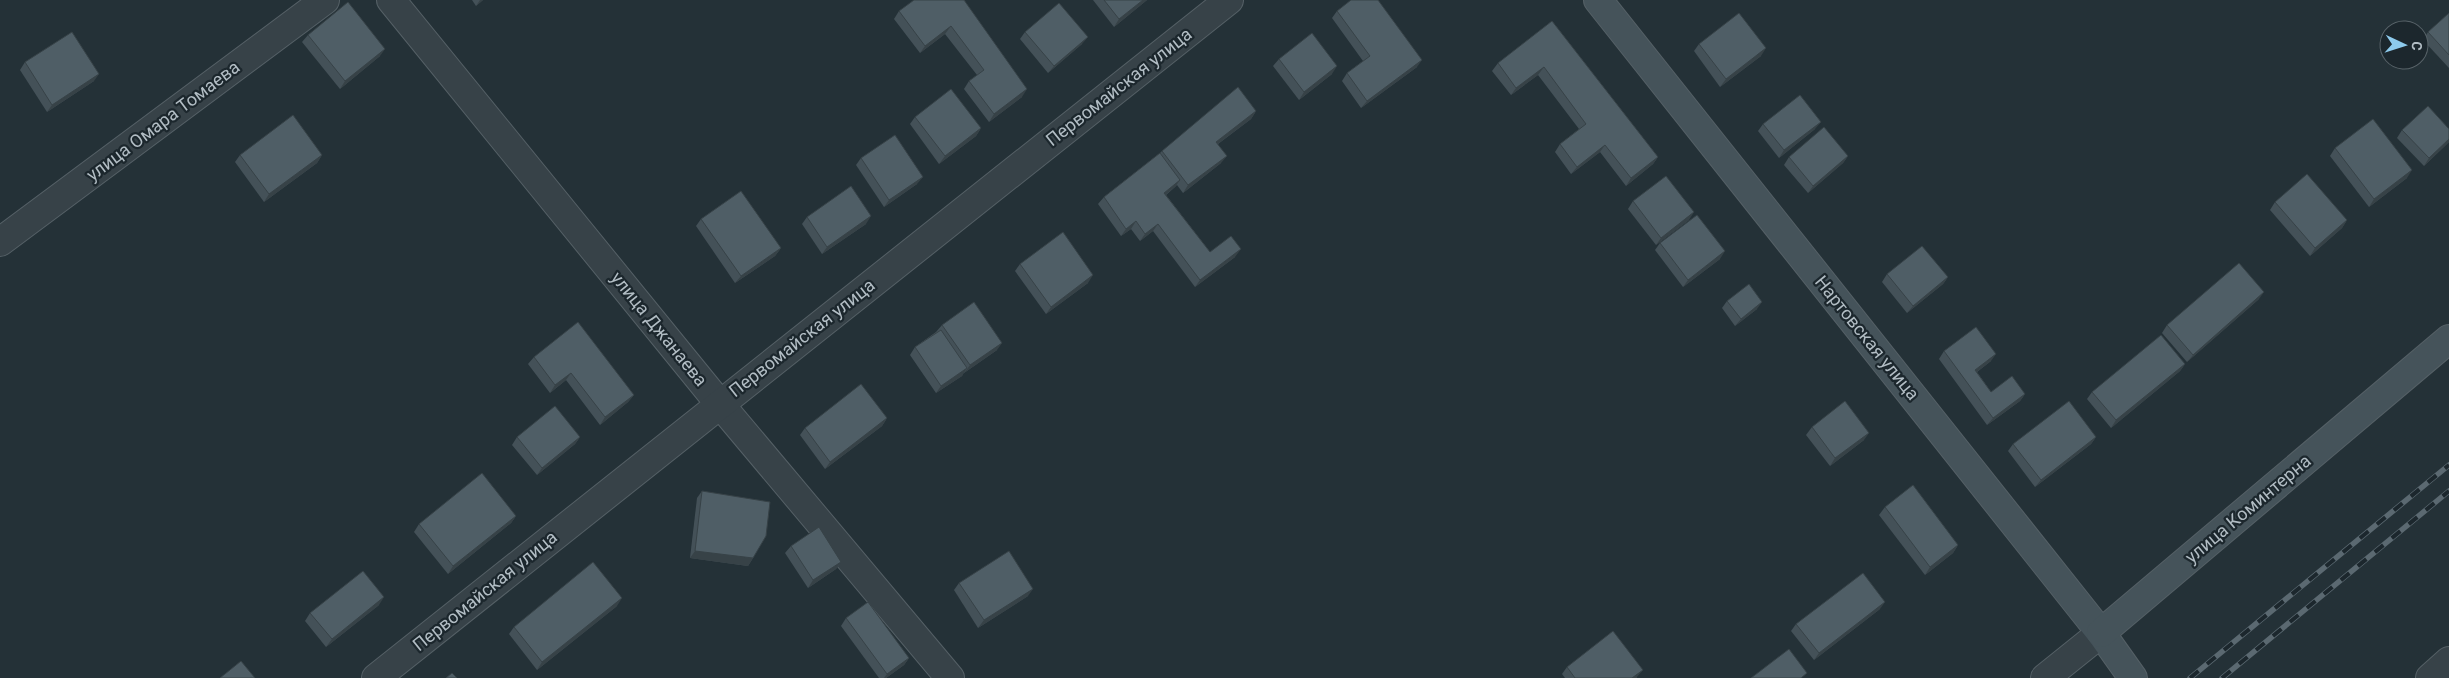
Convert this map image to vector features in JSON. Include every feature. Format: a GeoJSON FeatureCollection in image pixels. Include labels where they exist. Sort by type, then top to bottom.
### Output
{"type":"FeatureCollection","features":[{"type":"Feature","properties":{"kind":"street","name":"улица Омара Томаева"},"geometry":{"type":"LineString","coordinates":[[0,242],[325,0]]}},
{"type":"Feature","properties":{"kind":"street","name":"улица Джанаева"},"geometry":{"type":"LineString","coordinates":[[391,0],[719,403],[950,678]]}},
{"type":"Feature","properties":{"kind":"street","name":"Первомайская улица"},"geometry":{"type":"LineString","coordinates":[[376,678],[719,403],[1229,0]]}},
{"type":"Feature","properties":{"kind":"street","name":"Нартовская улица"},"geometry":{"type":"LineString","coordinates":[[1598,0],[2101,633],[2133,678]]}},
{"type":"Feature","properties":{"kind":"street","name":"улица Коминтерна"},"geometry":{"type":"LineString","coordinates":[[2045,678],[2101,633],[2449,339]]}},
{"type":"Feature","properties":{"kind":"street"},"geometry":{"type":"LineString","coordinates":[[2430,678],[2449,661]]}},
{"type":"Feature","properties":{"kind":"building"},"geometry":{"type":"Polygon","coordinates":[[[914,0],[964,0],[1027,89],[994,114],[969,81],[984,70],[951,26],[925,46],[899,11],[914,0]]]}},
{"type":"Feature","properties":{"kind":"building"},"geometry":{"type":"Polygon","coordinates":[[[1104,0],[1143,0],[1119,19],[1104,0]]]}},
{"type":"Feature","properties":{"kind":"building"},"geometry":{"type":"Polygon","coordinates":[[[1351,0],[1378,0],[1422,60],[1367,101],[1347,73],[1370,56],[1337,11],[1351,0]]]}},
{"type":"Feature","properties":{"kind":"building"},"geometry":{"type":"Polygon","coordinates":[[[348,2],[385,49],[345,81],[308,35],[348,2]]]}},
{"type":"Feature","properties":{"kind":"building"},"geometry":{"type":"Polygon","coordinates":[[[1059,3],[1088,37],[1054,66],[1025,32],[1059,3]]]}},
{"type":"Feature","properties":{"kind":"building"},"geometry":{"type":"Polygon","coordinates":[[[1739,13],[1766,48],[1726,79],[1699,44],[1739,13]]]}},
{"type":"Feature","properties":{"kind":"building"},"geometry":{"type":"Polygon","coordinates":[[[2449,13],[2449,55],[2429,33],[2449,13]]]}},
{"type":"Feature","properties":{"kind":"building"},"geometry":{"type":"Polygon","coordinates":[[[1552,21],[1658,157],[1631,178],[1605,145],[1577,167],[1560,144],[1586,124],[1544,67],[1516,88],[1498,63],[1552,21]]]}},
{"type":"Feature","properties":{"kind":"building"},"geometry":{"type":"Polygon","coordinates":[[[72,32],[99,74],[52,105],[25,62],[72,32]]]}},
{"type":"Feature","properties":{"kind":"building"},"geometry":{"type":"Polygon","coordinates":[[[1312,33],[1337,66],[1304,92],[1279,59],[1312,33]]]}},
{"type":"Feature","properties":{"kind":"building"},"geometry":{"type":"Polygon","coordinates":[[[1238,87],[1256,111],[1216,142],[1227,156],[1188,185],[1162,151],[1238,87]]]}},
{"type":"Feature","properties":{"kind":"building"},"geometry":{"type":"Polygon","coordinates":[[[951,89],[981,128],[945,156],[915,117],[951,89]]]}},
{"type":"Feature","properties":{"kind":"building"},"geometry":{"type":"Polygon","coordinates":[[[1800,95],[1821,122],[1784,150],[1763,124],[1800,95]]]}},
{"type":"Feature","properties":{"kind":"building"},"geometry":{"type":"Polygon","coordinates":[[[2428,106],[2449,129],[2449,139],[2429,158],[2402,130],[2428,106]]]}},
{"type":"Feature","properties":{"kind":"building"},"geometry":{"type":"Polygon","coordinates":[[[293,115],[322,155],[269,194],[240,155],[293,115]]]}},
{"type":"Feature","properties":{"kind":"building"},"geometry":{"type":"Polygon","coordinates":[[[2373,119],[2412,170],[2374,199],[2335,148],[2373,119]]]}},
{"type":"Feature","properties":{"kind":"building"},"geometry":{"type":"Polygon","coordinates":[[[1824,127],[1848,156],[1813,186],[1789,157],[1824,127]]]}},
{"type":"Feature","properties":{"kind":"building"},"geometry":{"type":"Polygon","coordinates":[[[895,135],[923,177],[889,200],[861,158],[895,135]]]}},
{"type":"Feature","properties":{"kind":"building"},"geometry":{"type":"Polygon","coordinates":[[[1160,153],[1180,180],[1164,193],[1210,252],[1231,236],[1241,249],[1200,280],[1158,224],[1145,234],[1136,221],[1126,229],[1104,197],[1160,153]]]}},
{"type":"Feature","properties":{"kind":"building"},"geometry":{"type":"Polygon","coordinates":[[[2307,174],[2347,220],[2315,248],[2275,202],[2307,174]]]}},
{"type":"Feature","properties":{"kind":"building"},"geometry":{"type":"Polygon","coordinates":[[[1666,176],[1694,212],[1661,238],[1633,201],[1666,176]]]}},
{"type":"Feature","properties":{"kind":"building"},"geometry":{"type":"Polygon","coordinates":[[[851,186],[871,216],[827,247],[807,217],[851,186]]]}},
{"type":"Feature","properties":{"kind":"building"},"geometry":{"type":"Polygon","coordinates":[[[741,191],[781,248],[741,276],[701,219],[741,191]]]}},
{"type":"Feature","properties":{"kind":"building"},"geometry":{"type":"Polygon","coordinates":[[[1697,215],[1725,251],[1688,280],[1660,243],[1697,215]]]}},
{"type":"Feature","properties":{"kind":"building"},"geometry":{"type":"Polygon","coordinates":[[[1063,232],[1093,275],[1051,307],[1020,264],[1063,232]]]}},
{"type":"Feature","properties":{"kind":"building"},"geometry":{"type":"Polygon","coordinates":[[[1922,246],[1948,277],[1913,306],[1887,274],[1922,246]]]}},
{"type":"Feature","properties":{"kind":"building"},"geometry":{"type":"Polygon","coordinates":[[[2239,263],[2264,292],[2193,355],[2167,325],[2239,263]]]}},
{"type":"Feature","properties":{"kind":"building"},"geometry":{"type":"Polygon","coordinates":[[[1749,284],[1762,302],[1741,319],[1727,301],[1749,284]]]}},
{"type":"Feature","properties":{"kind":"building"},"geometry":{"type":"Polygon","coordinates":[[[974,302],[1002,343],[970,365],[942,325],[974,302]]]}},
{"type":"Feature","properties":{"kind":"building"},"geometry":{"type":"Polygon","coordinates":[[[578,322],[634,395],[605,417],[571,373],[555,385],[534,357],[578,322]]]}},
{"type":"Feature","properties":{"kind":"building"},"geometry":{"type":"Polygon","coordinates":[[[1976,327],[1996,354],[1975,370],[1991,392],[2012,376],[2025,394],[1993,418],[1944,351],[1976,327]]]}},
{"type":"Feature","properties":{"kind":"building"},"geometry":{"type":"Polygon","coordinates":[[[941,330],[967,368],[941,386],[915,347],[941,330]]]}},
{"type":"Feature","properties":{"kind":"building"},"geometry":{"type":"Polygon","coordinates":[[[2161,335],[2185,364],[2116,420],[2092,392],[2161,335]]]}},
{"type":"Feature","properties":{"kind":"building"},"geometry":{"type":"Polygon","coordinates":[[[861,384],[887,418],[830,462],[805,428],[861,384]]]}},
{"type":"Feature","properties":{"kind":"building"},"geometry":{"type":"Polygon","coordinates":[[[1845,401],[1869,433],[1835,458],[1812,427],[1845,401]]]}},
{"type":"Feature","properties":{"kind":"building"},"geometry":{"type":"Polygon","coordinates":[[[2069,401],[2096,437],[2041,480],[2013,444],[2069,401]]]}},
{"type":"Feature","properties":{"kind":"building"},"geometry":{"type":"Polygon","coordinates":[[[555,406],[580,437],[542,468],[517,437],[555,406]]]}},
{"type":"Feature","properties":{"kind":"building"},"geometry":{"type":"Polygon","coordinates":[[[482,473],[516,516],[453,566],[419,524],[482,473]]]}},
{"type":"Feature","properties":{"kind":"building"},"geometry":{"type":"Polygon","coordinates":[[[1913,485],[1958,545],[1930,567],[1885,507],[1913,485]]]}},
{"type":"Feature","properties":{"kind":"building"},"geometry":{"type":"Polygon","coordinates":[[[702,491],[770,502],[766,536],[753,558],[695,551],[702,491]]]}},
{"type":"Feature","properties":{"kind":"building"},"geometry":{"type":"Polygon","coordinates":[[[819,527],[841,562],[813,580],[791,546],[819,527]]]}},
{"type":"Feature","properties":{"kind":"building"},"geometry":{"type":"Polygon","coordinates":[[[1009,551],[1033,589],[984,620],[959,583],[1009,551]]]}},
{"type":"Feature","properties":{"kind":"building"},"geometry":{"type":"Polygon","coordinates":[[[593,562],[622,598],[542,662],[514,627],[593,562]]]}},
{"type":"Feature","properties":{"kind":"building"},"geometry":{"type":"Polygon","coordinates":[[[363,571],[384,597],[332,639],[310,613],[363,571]]]}},
{"type":"Feature","properties":{"kind":"building"},"geometry":{"type":"Polygon","coordinates":[[[1863,573],[1885,602],[1819,653],[1796,624],[1863,573]]]}},
{"type":"Feature","properties":{"kind":"building"},"geometry":{"type":"Polygon","coordinates":[[[868,602],[909,658],[887,674],[846,618],[868,602]]]}},
{"type":"Feature","properties":{"kind":"building"},"geometry":{"type":"Polygon","coordinates":[[[1613,631],[1643,670],[1632,678],[1575,678],[1567,667],[1613,631]]]}},
{"type":"Feature","properties":{"kind":"building"},"geometry":{"type":"Polygon","coordinates":[[[1789,649],[1807,673],[1801,678],[1751,678],[1789,649]]]}},
{"type":"Feature","properties":{"kind":"building"},"geometry":{"type":"Polygon","coordinates":[[[241,661],[255,678],[220,678],[241,661]]]}},
{"type":"Feature","properties":{"kind":"building"},"geometry":{"type":"Polygon","coordinates":[[[452,673],[457,678],[446,678],[452,673]]]}},
{"type":"Feature","properties":{"kind":"railway"},"geometry":{"type":"LineString","coordinates":[[2190,678],[2449,465]]}},
{"type":"Feature","properties":{"kind":"railway"},"geometry":{"type":"LineString","coordinates":[[2222,678],[2449,491]]}}]}
